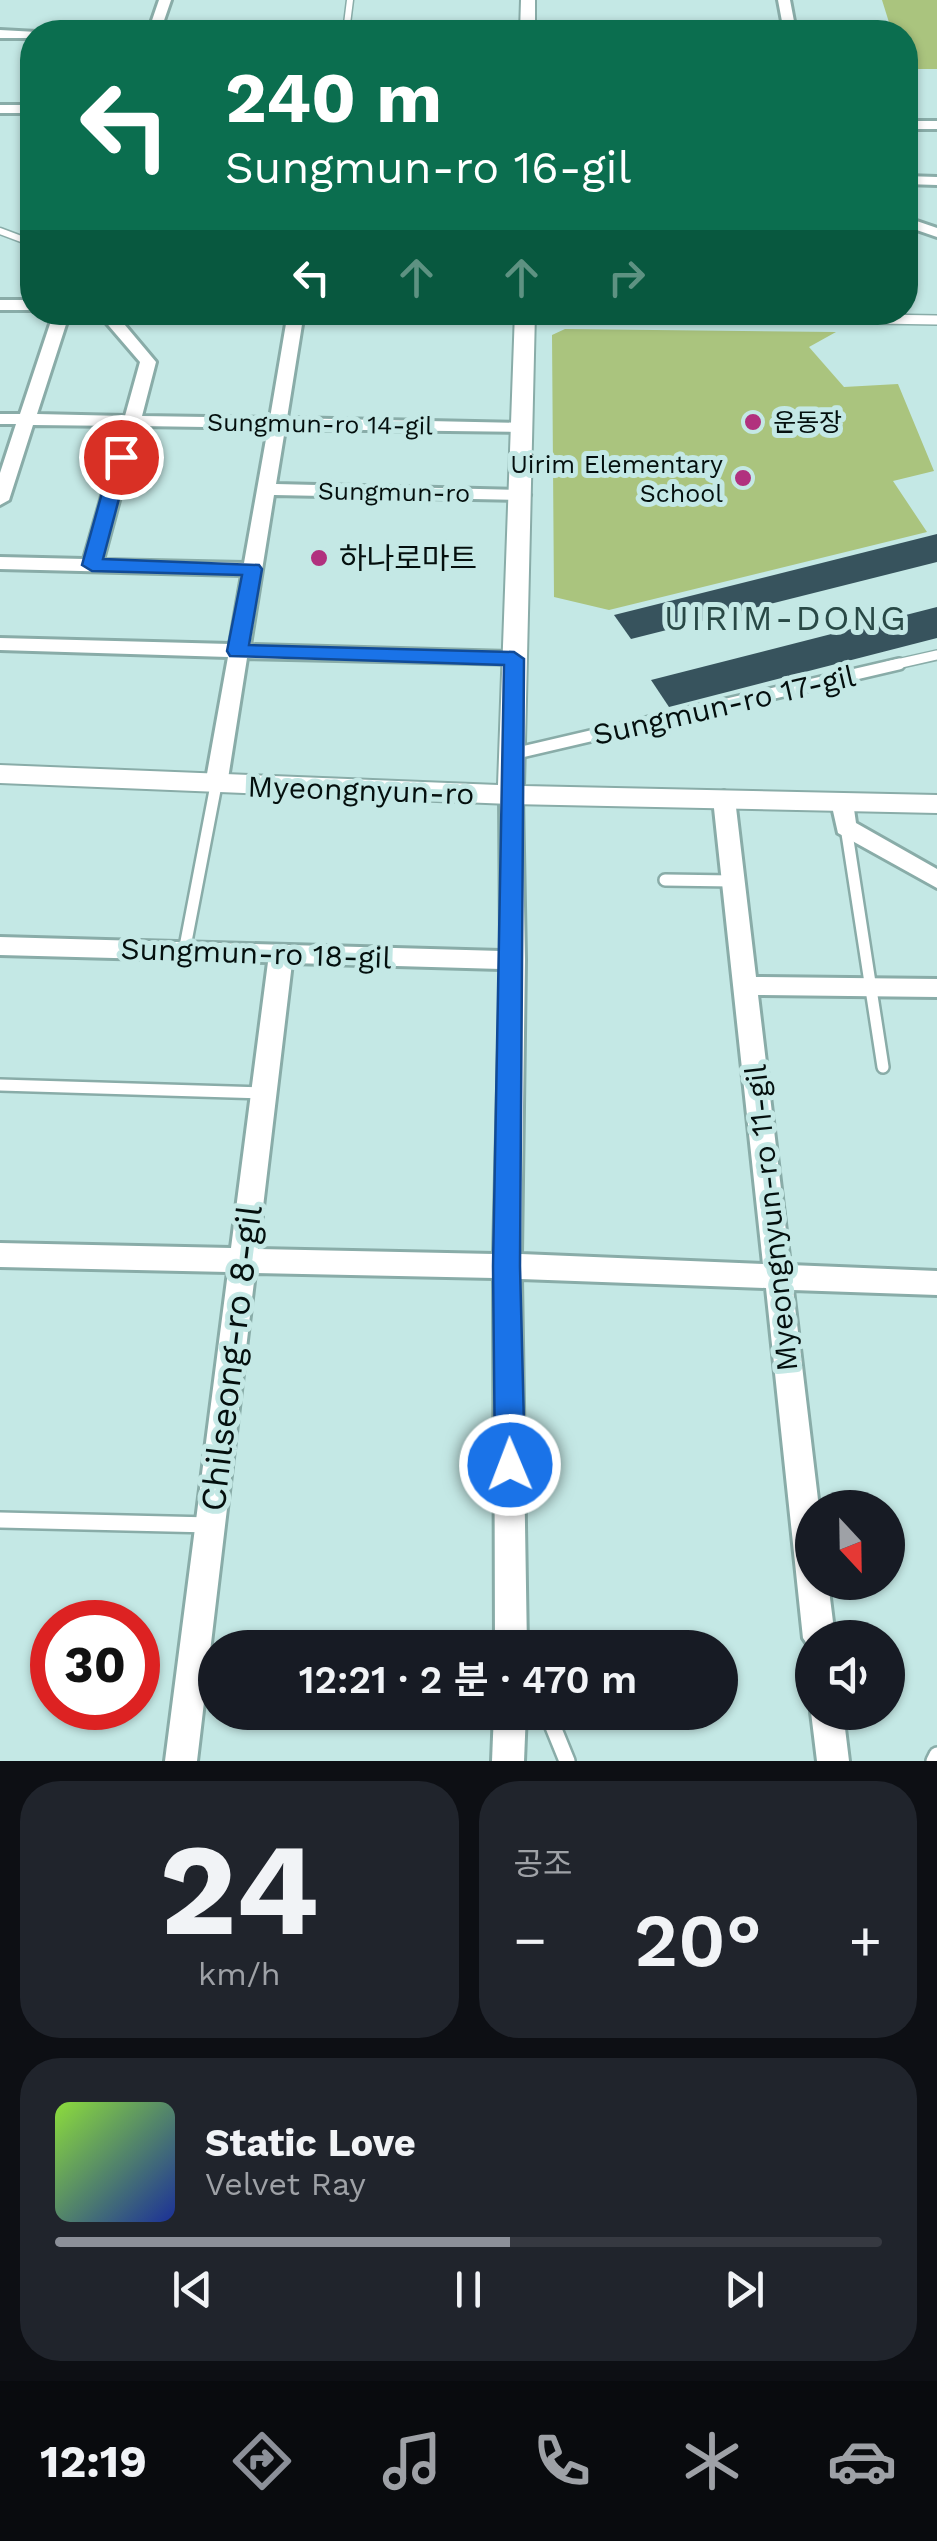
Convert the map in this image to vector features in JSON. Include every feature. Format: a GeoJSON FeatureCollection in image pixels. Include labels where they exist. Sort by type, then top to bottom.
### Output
{"type":"FeatureCollection","features":[{"type":"Feature","properties":{"kind":"street"},"geometry":{"type":"LineString","coordinates":[[0,500],[58,325]]}},
{"type":"Feature","properties":{"kind":"street"},"geometry":{"type":"LineString","coordinates":[[92,565],[148,362],[117,325]]}},
{"type":"Feature","properties":{"kind":"street"},"geometry":{"type":"LineString","coordinates":[[216,785],[294,325]]}},
{"type":"Feature","properties":{"kind":"street"},"geometry":{"type":"LineString","coordinates":[[515,1630],[507,1266],[512,960],[510,795],[524,325]]}},
{"type":"Feature","properties":{"kind":"street","name":"Sungmun-ro 14-gil"},"geometry":{"type":"LineString","coordinates":[[0,419],[520,427]]}},
{"type":"Feature","properties":{"kind":"street","name":"Sungmun-ro"},"geometry":{"type":"LineString","coordinates":[[267,489],[520,494]]}},
{"type":"Feature","properties":{"kind":"street"},"geometry":{"type":"LineString","coordinates":[[0,563],[253,569]]}},
{"type":"Feature","properties":{"kind":"street"},"geometry":{"type":"LineString","coordinates":[[0,644],[514,659]]}},
{"type":"Feature","properties":{"kind":"street","name":"Myeongnyun-ro"},"geometry":{"type":"LineString","coordinates":[[0,774],[216,785],[724,799],[844,814],[937,804]]}},
{"type":"Feature","properties":{"kind":"street","name":"Myeongnyun-ro 11-gil"},"geometry":{"type":"LineString","coordinates":[[724,799],[816,1620]]}},
{"type":"Feature","properties":{"kind":"street","name":"Myeongnyun-ro"},"geometry":{"type":"LineString","coordinates":[[844,814],[937,880]]}},
{"type":"Feature","properties":{"kind":"street","name":"Sungmun-ro 18-gil"},"geometry":{"type":"LineString","coordinates":[[0,946],[512,960]]}},
{"type":"Feature","properties":{"kind":"street","name":"Chilseong-ro 8-gil"},"geometry":{"type":"LineString","coordinates":[[181,1761],[281,955]]}},
{"type":"Feature","properties":{"kind":"street"},"geometry":{"type":"LineString","coordinates":[[746,986],[937,988]]}},
{"type":"Feature","properties":{"kind":"street"},"geometry":{"type":"LineString","coordinates":[[0,1255],[507,1266],[937,1283]]}},
{"type":"Feature","properties":{"kind":"street"},"geometry":{"type":"LineString","coordinates":[[508,1761],[509,1730]]}},
{"type":"Feature","properties":{"kind":"street"},"geometry":{"type":"LineString","coordinates":[[829,1730],[832,1761]]}},
{"type":"Feature","properties":{"kind":"lane","name":"Sungmun-ro 17-gil"},"geometry":{"type":"LineString","coordinates":[[511,755],[937,656]]}},
{"type":"Feature","properties":{"kind":"lane"},"geometry":{"type":"LineString","coordinates":[[184,952],[216,785]]}},
{"type":"Feature","properties":{"kind":"lane"},"geometry":{"type":"LineString","coordinates":[[844,814],[883,1067]]}},
{"type":"Feature","properties":{"kind":"lane"},"geometry":{"type":"LineString","coordinates":[[665,880],[734,882]]}},
{"type":"Feature","properties":{"kind":"lane"},"geometry":{"type":"LineString","coordinates":[[0,1085],[264,1094]]}},
{"type":"Feature","properties":{"kind":"lane"},"geometry":{"type":"LineString","coordinates":[[0,1520],[211,1525]]}},
{"type":"Feature","properties":{"kind":"lane"},"geometry":{"type":"LineString","coordinates":[[554,1730],[567,1761]]}},
{"type":"Feature","properties":{"kind":"green space"},"geometry":{"type":"Polygon","coordinates":[[[882,0],[937,0],[937,69],[918,69],[918,20],[888,20],[882,0]]]}},
{"type":"Feature","properties":{"kind":"green space","name":"Uirim Elementary School"},"geometry":{"type":"Polygon","coordinates":[[[565,329],[836,332],[809,347],[844,387],[898,384],[934,471],[893,481],[927,532],[609,610],[554,597],[552,335],[565,329]]]}},
{"type":"Feature","properties":{"kind":"building"},"geometry":{"type":"Polygon","coordinates":[[[937,534],[937,562],[631,639],[614,615],[937,534]]]}},
{"type":"Feature","properties":{"kind":"building"},"geometry":{"type":"Polygon","coordinates":[[[937,607],[937,638],[669,707],[651,680],[937,607]]]}},
{"type":"Feature","properties":{"kind":"place","name":"운동장"},"geometry":{"type":"Point","coordinates":[753,422]}},
{"type":"Feature","properties":{"kind":"place","name":"Uirim Elementary School"},"geometry":{"type":"Point","coordinates":[743,478]}},
{"type":"Feature","properties":{"kind":"place","name":"하나로마트"},"geometry":{"type":"Point","coordinates":[319,558]}},
{"type":"Feature","properties":{"kind":"district","name":"UIRIM-DONG"},"geometry":{"type":"Point","coordinates":[786,618]}},
{"type":"Feature","properties":{"kind":"route"},"geometry":{"type":"LineString","coordinates":[[121,457],[92,565],[253,569],[238,651],[514,659],[507,1266],[510,1465]]}}]}
